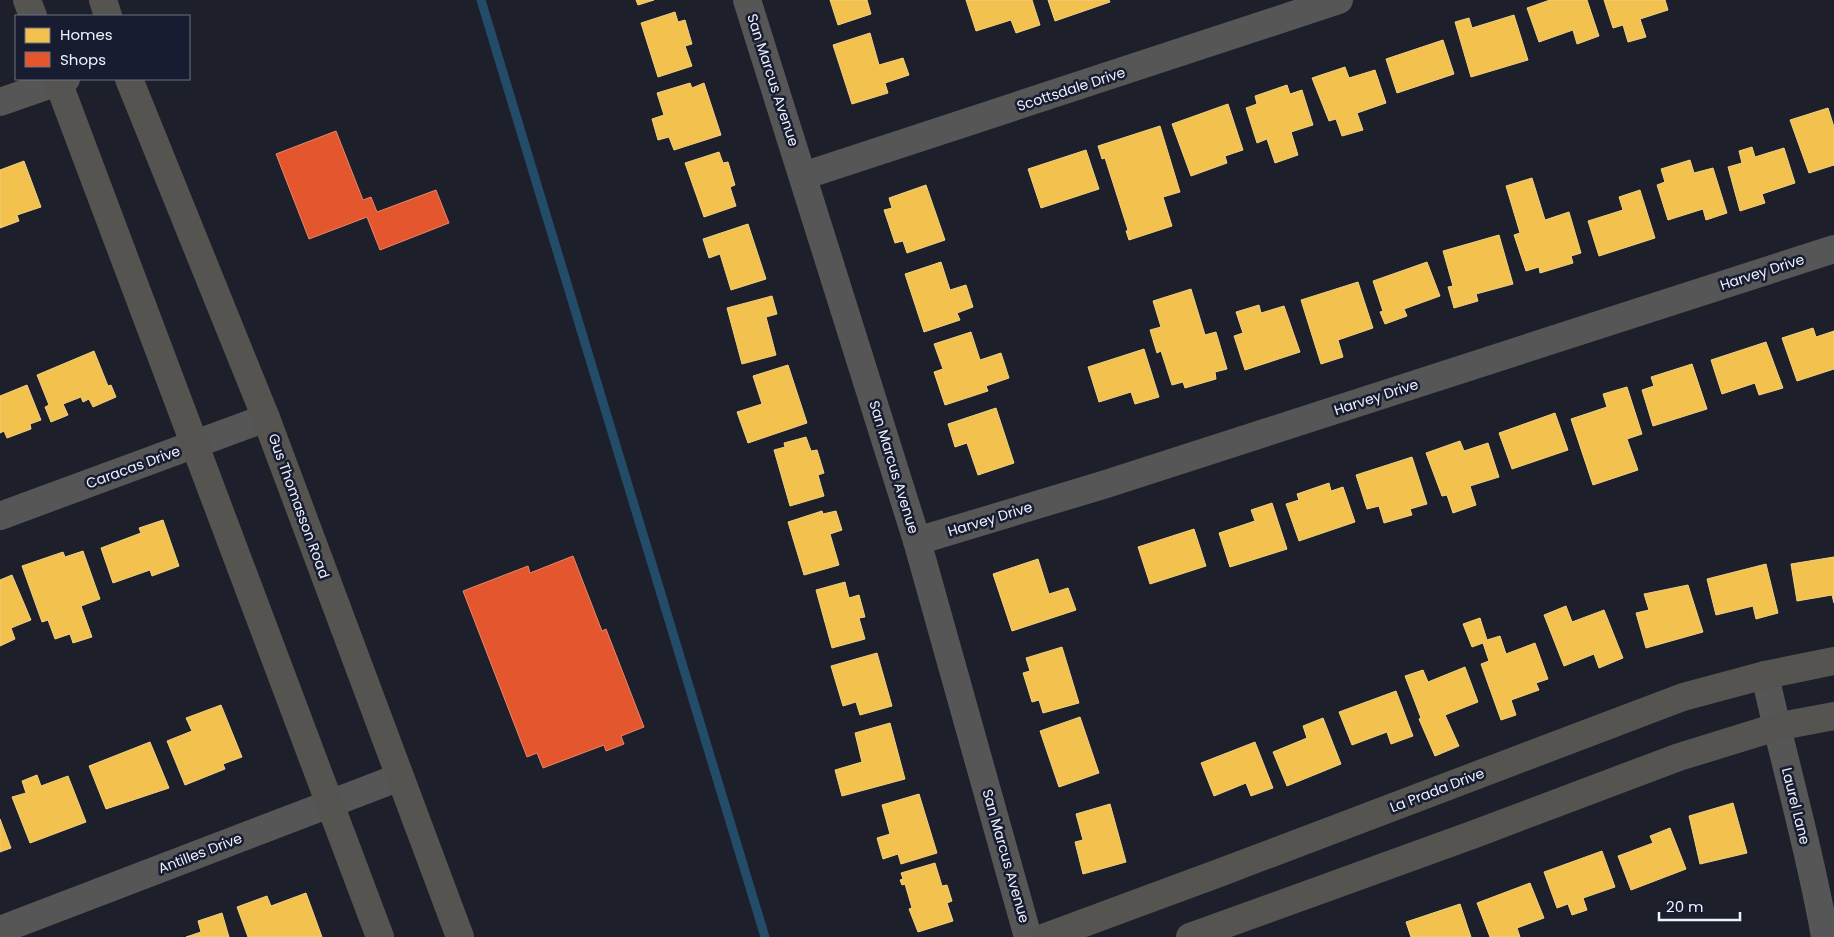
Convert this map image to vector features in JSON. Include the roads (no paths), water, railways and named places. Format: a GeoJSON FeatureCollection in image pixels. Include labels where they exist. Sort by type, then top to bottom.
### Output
{"type":"FeatureCollection","features":[{"type":"Feature","properties":{"kind":"main road"},"geometry":{"type":"LineString","coordinates":[[27,0],[33,15]]}},
{"type":"Feature","properties":{"kind":"main road"},"geometry":{"type":"LineString","coordinates":[[103,0],[108,15]]}},
{"type":"Feature","properties":{"kind":"main road"},"geometry":{"type":"LineString","coordinates":[[61,80],[194,445],[380,937]]}},
{"type":"Feature","properties":{"kind":"main road","name":"Gus Thomasson Road"},"geometry":{"type":"LineString","coordinates":[[129,80],[266,418],[460,937]]}},
{"type":"Feature","properties":{"kind":"main road","name":"La Prada Drive"},"geometry":{"type":"LineString","coordinates":[[1046,937],[1683,697],[1765,675],[1834,661]]}},
{"type":"Feature","properties":{"kind":"main road"},"geometry":{"type":"LineString","coordinates":[[1190,937],[1472,835],[1679,756],[1776,726],[1834,716]]}},
{"type":"Feature","properties":{"kind":"street","name":"San Marcus Avenue"},"geometry":{"type":"LineString","coordinates":[[748,0],[917,541],[1028,937]]}},
{"type":"Feature","properties":{"kind":"street","name":"Scottsdale Drive"},"geometry":{"type":"LineString","coordinates":[[804,176],[1339,0]]}},
{"type":"Feature","properties":{"kind":"street"},"geometry":{"type":"LineString","coordinates":[[0,102],[61,80]]}},
{"type":"Feature","properties":{"kind":"street","name":"Harvey Drive"},"geometry":{"type":"LineString","coordinates":[[917,541],[1104,485],[1834,249]]}},
{"type":"Feature","properties":{"kind":"street","name":"Caracas Drive"},"geometry":{"type":"LineString","coordinates":[[0,516],[266,418]]}},
{"type":"Feature","properties":{"kind":"street","name":"Laurel Lane"},"geometry":{"type":"LineString","coordinates":[[1765,675],[1817,891],[1824,937]]}},
{"type":"Feature","properties":{"kind":"street","name":"Antilles Drive"},"geometry":{"type":"LineString","coordinates":[[0,930],[400,777]]}},
{"type":"Feature","properties":{"kind":"waterway"},"geometry":{"type":"LineString","coordinates":[[481,0],[765,937]]}}]}
